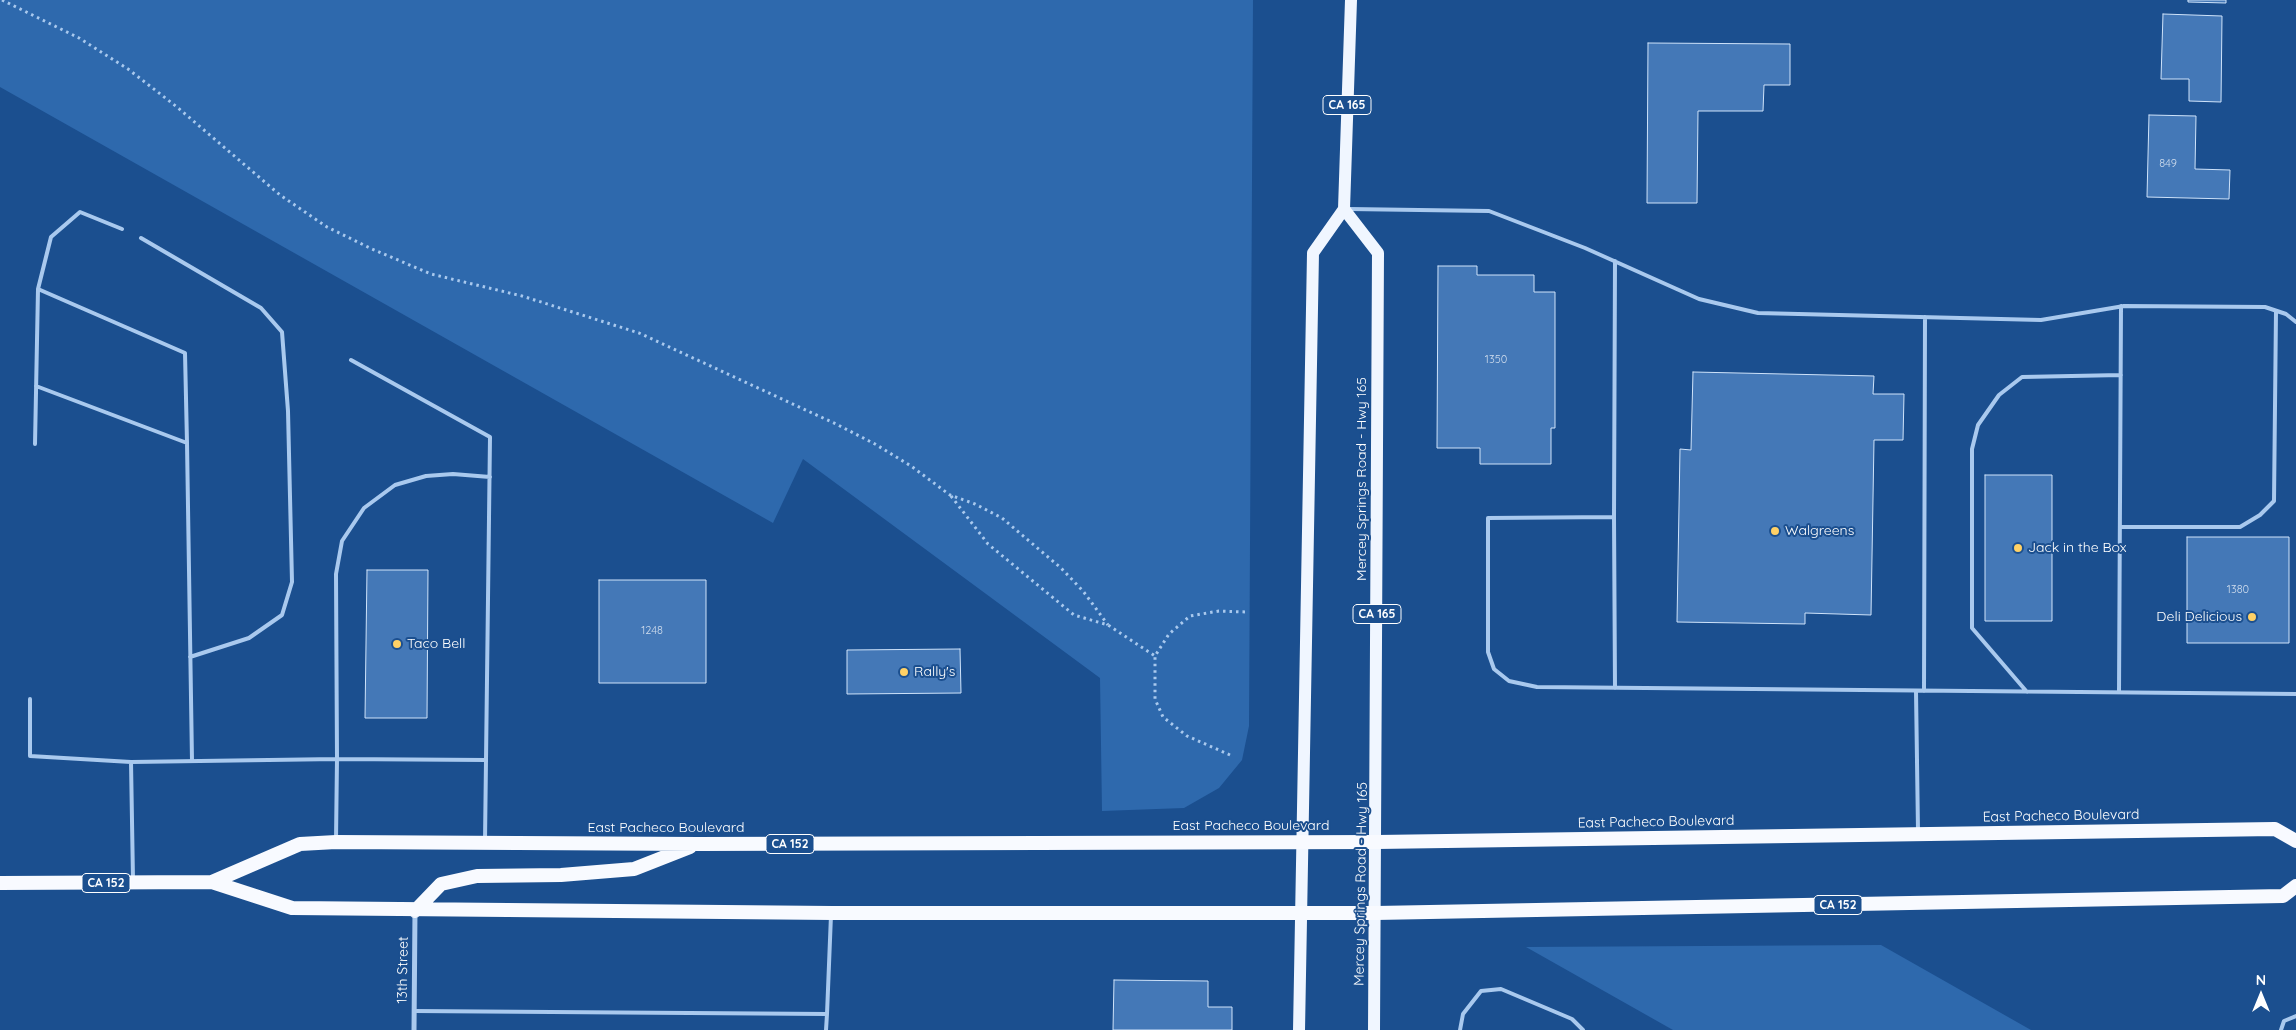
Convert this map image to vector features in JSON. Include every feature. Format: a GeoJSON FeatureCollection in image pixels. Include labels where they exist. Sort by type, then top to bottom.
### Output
{"type":"FeatureCollection","features":[{"type":"Feature","properties":{"kind":"highway","name":"East Pacheco Boulevard"},"geometry":{"type":"LineString","coordinates":[[212,882],[300,844],[336,842],[698,844],[1376,842],[2274,830],[2296,841]]}},
{"type":"Feature","properties":{"kind":"highway"},"geometry":{"type":"LineString","coordinates":[[415,911],[441,884],[476,876],[561,874],[634,869],[698,844]]}},
{"type":"Feature","properties":{"kind":"highway","name":"East Pacheco Boulevard"},"geometry":{"type":"LineString","coordinates":[[0,882],[212,882],[292,908],[415,911],[832,913],[1376,913],[2283,896],[2296,886]]}},
{"type":"Feature","properties":{"kind":"main road","name":"CA 165"},"geometry":{"type":"LineString","coordinates":[[1344,209],[1351,0]]}},
{"type":"Feature","properties":{"kind":"main road"},"geometry":{"type":"LineString","coordinates":[[1299,1030],[1313,253],[1344,209]]}},
{"type":"Feature","properties":{"kind":"main road","name":"Mercey Springs Road - Hwy 165"},"geometry":{"type":"LineString","coordinates":[[1344,209],[1378,253],[1374,1030]]}},
{"type":"Feature","properties":{"kind":"street","name":"13th Street"},"geometry":{"type":"LineString","coordinates":[[414,1030],[415,911]]}},
{"type":"Feature","properties":{"kind":"lane"},"geometry":{"type":"LineString","coordinates":[[1344,209],[1489,211],[1615,261],[1699,300],[1758,313],[2041,320],[2121,306],[2265,308],[2286,314],[2296,322]]}},
{"type":"Feature","properties":{"kind":"lane"},"geometry":{"type":"LineString","coordinates":[[36,444],[38,289],[51,237],[80,212],[122,229]]}},
{"type":"Feature","properties":{"kind":"lane"},"geometry":{"type":"LineString","coordinates":[[141,238],[262,308],[282,332],[288,410],[292,582],[282,615],[249,638],[190,657]]}},
{"type":"Feature","properties":{"kind":"lane"},"geometry":{"type":"LineString","coordinates":[[1615,261],[1615,688]]}},
{"type":"Feature","properties":{"kind":"lane"},"geometry":{"type":"LineString","coordinates":[[38,289],[185,352],[192,761]]}},
{"type":"Feature","properties":{"kind":"lane"},"geometry":{"type":"LineString","coordinates":[[2119,692],[2121,306]]}},
{"type":"Feature","properties":{"kind":"lane"},"geometry":{"type":"LineString","coordinates":[[2120,527],[2240,527],[2260,515],[2274,501],[2276,311]]}},
{"type":"Feature","properties":{"kind":"lane"},"geometry":{"type":"LineString","coordinates":[[1924,691],[1925,317]]}},
{"type":"Feature","properties":{"kind":"lane"},"geometry":{"type":"LineString","coordinates":[[352,360],[490,437],[486,843]]}},
{"type":"Feature","properties":{"kind":"lane"},"geometry":{"type":"LineString","coordinates":[[2027,692],[1972,628],[1972,449],[1978,425],[1999,395],[2022,377],[2121,375]]}},
{"type":"Feature","properties":{"kind":"lane"},"geometry":{"type":"LineString","coordinates":[[36,386],[187,443]]}},
{"type":"Feature","properties":{"kind":"lane"},"geometry":{"type":"LineString","coordinates":[[336,842],[336,574],[342,541],[364,508],[396,485],[426,476],[453,474],[490,476]]}},
{"type":"Feature","properties":{"kind":"lane"},"geometry":{"type":"LineString","coordinates":[[1614,517],[1488,518],[1488,652],[1494,669],[1509,681],[1537,687],[2296,694]]}},
{"type":"Feature","properties":{"kind":"lane"},"geometry":{"type":"LineString","coordinates":[[1916,691],[1918,834]]}},
{"type":"Feature","properties":{"kind":"lane"},"geometry":{"type":"LineString","coordinates":[[30,699],[30,756],[131,762],[337,759],[486,760]]}},
{"type":"Feature","properties":{"kind":"lane"},"geometry":{"type":"LineString","coordinates":[[131,762],[133,882]]}},
{"type":"Feature","properties":{"kind":"lane"},"geometry":{"type":"LineString","coordinates":[[826,1030],[832,913]]}},
{"type":"Feature","properties":{"kind":"lane"},"geometry":{"type":"LineString","coordinates":[[1460,1030],[1463,1014],[1481,991],[1501,989],[1572,1020],[1583,1030]]}},
{"type":"Feature","properties":{"kind":"lane"},"geometry":{"type":"LineString","coordinates":[[414,1012],[827,1014]]}},
{"type":"Feature","properties":{"kind":"lane"},"geometry":{"type":"LineString","coordinates":[[2280,1030],[2284,1021],[2296,1016]]}},
{"type":"Feature","properties":{"kind":"path"},"geometry":{"type":"LineString","coordinates":[[2,0],[80,38],[128,69],[184,113],[280,195],[327,227],[372,250],[431,274],[522,296],[639,333],[844,428],[911,466],[950,495],[1002,518],[1061,568],[1083,591],[1108,625]]}},
{"type":"Feature","properties":{"kind":"path"},"geometry":{"type":"LineString","coordinates":[[950,495],[988,544],[1074,615],[1108,625],[1155,656]]}},
{"type":"Feature","properties":{"kind":"path"},"geometry":{"type":"LineString","coordinates":[[1230,755],[1187,736],[1163,716],[1156,699],[1155,656],[1169,634],[1190,616],[1219,611],[1246,612]]}},
{"type":"Feature","properties":{"kind":"shaded area"},"geometry":{"type":"Polygon","coordinates":[[[0,0],[1253,0],[1249,726],[1242,760],[1219,788],[1184,808],[1102,811],[1100,678],[803,459],[773,523],[0,87],[0,0]]]}},
{"type":"Feature","properties":{"kind":"shaded area"},"geometry":{"type":"Polygon","coordinates":[[[1881,945],[2031,1030],[1673,1030],[1526,947],[1881,945]]]}},
{"type":"Feature","properties":{"kind":"building"},"geometry":{"type":"Polygon","coordinates":[[[2188,0],[2226,0],[2226,3],[2188,2],[2188,0]]]}},
{"type":"Feature","properties":{"kind":"building"},"geometry":{"type":"Polygon","coordinates":[[[2163,14],[2222,16],[2221,102],[2189,101],[2189,79],[2161,79],[2163,14]]]}},
{"type":"Feature","properties":{"kind":"building"},"geometry":{"type":"Polygon","coordinates":[[[1648,43],[1790,44],[1790,85],[1764,85],[1763,111],[1698,111],[1697,203],[1647,203],[1648,43]]]}},
{"type":"Feature","properties":{"kind":"building"},"geometry":{"type":"Polygon","coordinates":[[[2149,115],[2196,116],[2195,169],[2230,170],[2229,199],[2147,197],[2149,115]]]}},
{"type":"Feature","properties":{"kind":"building"},"geometry":{"type":"Polygon","coordinates":[[[1438,266],[1477,266],[1477,275],[1534,275],[1534,292],[1555,292],[1555,428],[1551,428],[1551,464],[1480,464],[1480,448],[1437,448],[1438,266]]]}},
{"type":"Feature","properties":{"kind":"building","name":"Walgreens"},"geometry":{"type":"Polygon","coordinates":[[[1693,372],[1874,376],[1873,394],[1904,394],[1903,440],[1874,440],[1871,615],[1805,613],[1805,624],[1677,622],[1680,449],[1691,450],[1693,372]]]}},
{"type":"Feature","properties":{"kind":"building","name":"Jack in the Box"},"geometry":{"type":"Polygon","coordinates":[[[1985,475],[2052,475],[2052,621],[1985,621],[1985,475]]]}},
{"type":"Feature","properties":{"kind":"building"},"geometry":{"type":"Polygon","coordinates":[[[2187,537],[2289,537],[2289,643],[2187,643],[2187,537]]]}},
{"type":"Feature","properties":{"kind":"building","name":"Taco Bell"},"geometry":{"type":"Polygon","coordinates":[[[367,570],[428,570],[427,718],[365,718],[367,570]]]}},
{"type":"Feature","properties":{"kind":"building"},"geometry":{"type":"Polygon","coordinates":[[[599,580],[706,580],[706,683],[599,683],[599,580]]]}},
{"type":"Feature","properties":{"kind":"building","name":"Rally's"},"geometry":{"type":"Polygon","coordinates":[[[960,649],[961,693],[847,694],[847,650],[960,649]]]}},
{"type":"Feature","properties":{"kind":"building"},"geometry":{"type":"Polygon","coordinates":[[[1114,980],[1208,981],[1208,1007],[1232,1007],[1232,1030],[1113,1030],[1114,980]]]}},
{"type":"Feature","properties":{"kind":"place","name":"Walgreens"},"geometry":{"type":"Point","coordinates":[1775,531]}},
{"type":"Feature","properties":{"kind":"place","name":"Jack in the Box"},"geometry":{"type":"Point","coordinates":[2018,548]}},
{"type":"Feature","properties":{"kind":"place","name":"Deli Delicious"},"geometry":{"type":"Point","coordinates":[2252,617]}},
{"type":"Feature","properties":{"kind":"place","name":"Taco Bell"},"geometry":{"type":"Point","coordinates":[397,644]}},
{"type":"Feature","properties":{"kind":"place","name":"Rally's"},"geometry":{"type":"Point","coordinates":[904,672]}}]}
